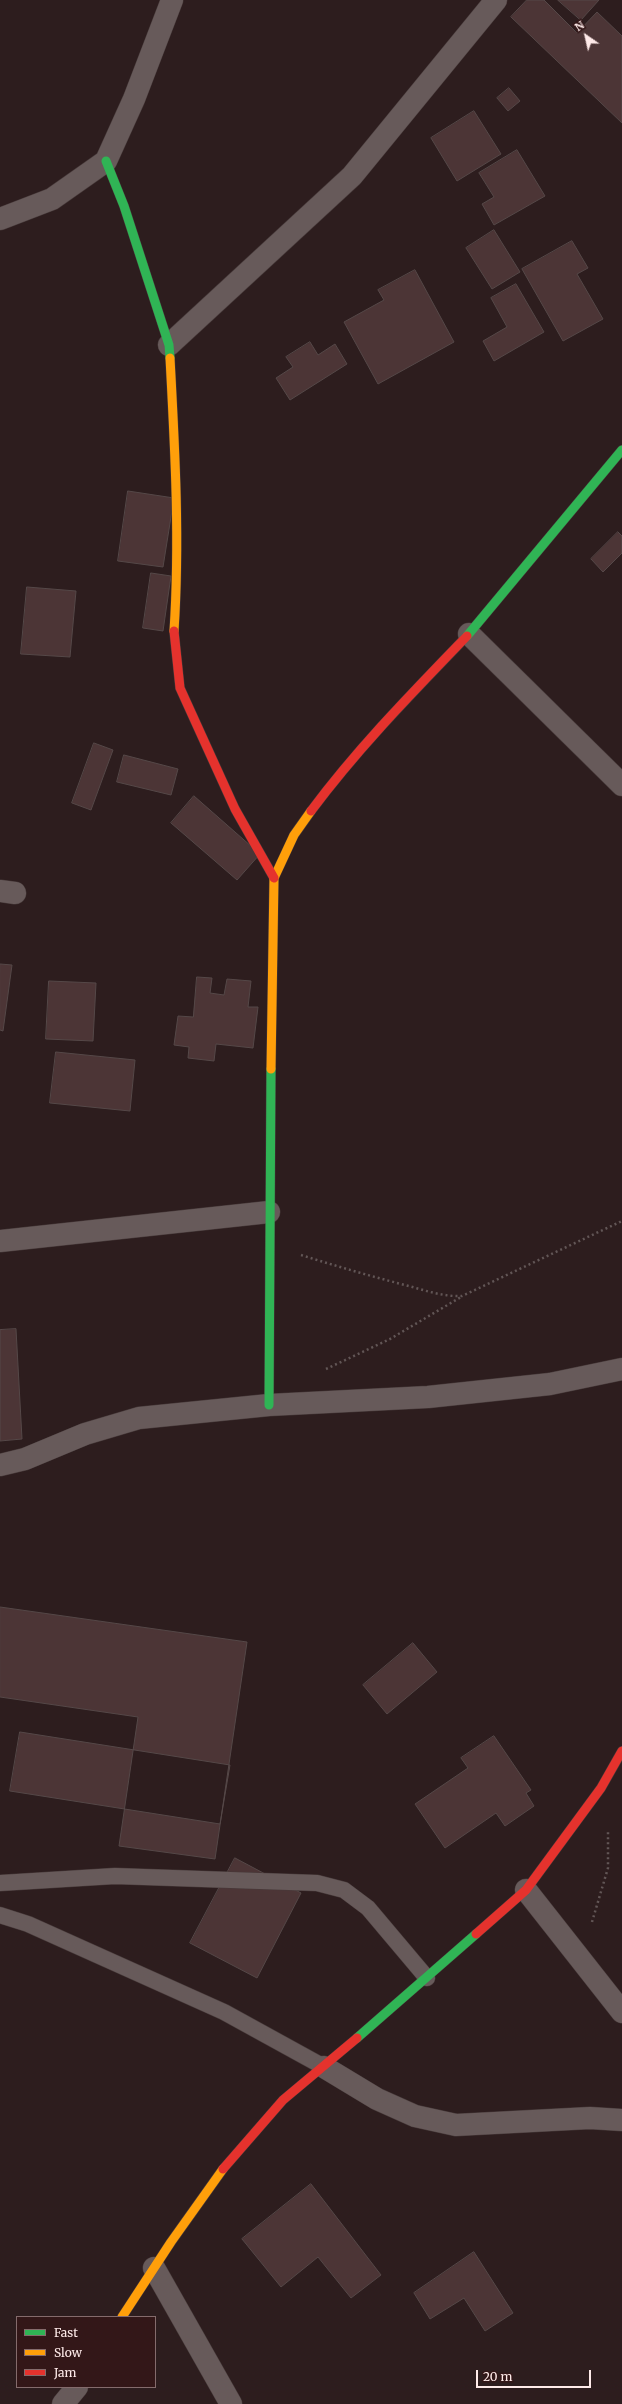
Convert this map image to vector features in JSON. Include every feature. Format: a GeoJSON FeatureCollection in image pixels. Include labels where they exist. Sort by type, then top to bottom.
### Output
{"type":"FeatureCollection","features":[{"type":"Feature","properties":{"kind":"street"},"geometry":{"type":"LineString","coordinates":[[0,219],[52,200],[106,161],[134,99],[172,0]]}},
{"type":"Feature","properties":{"kind":"street"},"geometry":{"type":"LineString","coordinates":[[169,345],[352,176],[496,0]]}},
{"type":"Feature","properties":{"kind":"street"},"geometry":{"type":"LineString","coordinates":[[106,161],[124,206],[169,345],[178,502],[178,574],[174,638],[180,688],[235,809],[274,878]]}},
{"type":"Feature","properties":{"kind":"street"},"geometry":{"type":"LineString","coordinates":[[269,1405],[269,1212],[274,878],[294,835],[335,779],[387,718],[469,634],[622,450]]}},
{"type":"Feature","properties":{"kind":"street"},"geometry":{"type":"LineString","coordinates":[[469,634],[622,785]]}},
{"type":"Feature","properties":{"kind":"street"},"geometry":{"type":"LineString","coordinates":[[0,1241],[269,1212]]}},
{"type":"Feature","properties":{"kind":"street"},"geometry":{"type":"LineString","coordinates":[[0,1465],[25,1459],[85,1434],[139,1418],[269,1405],[428,1397],[550,1384],[622,1369]]}},
{"type":"Feature","properties":{"kind":"street"},"geometry":{"type":"LineString","coordinates":[[123,2316],[193,2210],[244,2143],[301,2082],[324,2067],[526,1890],[601,1788],[622,1752]]}},
{"type":"Feature","properties":{"kind":"street"},"geometry":{"type":"LineString","coordinates":[[526,1890],[622,2012]]}},
{"type":"Feature","properties":{"kind":"street"},"geometry":{"type":"LineString","coordinates":[[324,2067],[377,2099],[415,2116],[456,2125],[590,2118],[622,2120]]}},
{"type":"Feature","properties":{"kind":"street"},"geometry":{"type":"LineString","coordinates":[[154,2268],[231,2404]]}},
{"type":"Feature","properties":{"kind":"street"},"geometry":{"type":"LineString","coordinates":[[63,2404],[76,2388]]}},
{"type":"Feature","properties":{"kind":"lane"},"geometry":{"type":"LineString","coordinates":[[0,1883],[115,1876],[317,1883],[344,1890],[368,1908],[427,1978]]}},
{"type":"Feature","properties":{"kind":"lane"},"geometry":{"type":"LineString","coordinates":[[0,1915],[28,1924],[224,2012],[324,2067]]}},
{"type":"Feature","properties":{"kind":"path"},"geometry":{"type":"LineString","coordinates":[[302,1403],[310,1385],[328,1368],[390,1339],[462,1296],[622,1220]]}},
{"type":"Feature","properties":{"kind":"path"},"geometry":{"type":"LineString","coordinates":[[269,1245],[367,1276],[450,1296],[462,1296]]}},
{"type":"Feature","properties":{"kind":"path"},"geometry":{"type":"LineString","coordinates":[[582,1963],[590,1929],[608,1868],[609,1835],[601,1788]]}},
{"type":"Feature","properties":{"kind":"building"},"geometry":{"type":"Polygon","coordinates":[[[527,0],[544,0],[577,33],[597,12],[622,36],[622,123],[511,17],[527,0]]]}},
{"type":"Feature","properties":{"kind":"building"},"geometry":{"type":"Polygon","coordinates":[[[558,0],[599,0],[581,20],[558,0]]]}},
{"type":"Feature","properties":{"kind":"building"},"geometry":{"type":"Polygon","coordinates":[[[509,88],[520,101],[508,111],[497,98],[509,88]]]}},
{"type":"Feature","properties":{"kind":"building"},"geometry":{"type":"Polygon","coordinates":[[[474,111],[501,154],[457,181],[431,138],[474,111]]]}},
{"type":"Feature","properties":{"kind":"building"},"geometry":{"type":"Polygon","coordinates":[[[517,150],[545,196],[494,225],[482,204],[494,197],[479,173],[517,150]]]}},
{"type":"Feature","properties":{"kind":"building"},"geometry":{"type":"Polygon","coordinates":[[[494,230],[520,272],[492,289],[466,248],[494,230]]]}},
{"type":"Feature","properties":{"kind":"building"},"geometry":{"type":"Polygon","coordinates":[[[572,241],[588,268],[577,274],[603,319],[563,341],[522,269],[572,241]]]}},
{"type":"Feature","properties":{"kind":"building"},"geometry":{"type":"Polygon","coordinates":[[[415,270],[454,342],[378,384],[344,322],[384,300],[378,290],[415,270]]]}},
{"type":"Feature","properties":{"kind":"building"},"geometry":{"type":"Polygon","coordinates":[[[516,284],[544,332],[494,361],[483,341],[507,327],[491,298],[516,284]]]}},
{"type":"Feature","properties":{"kind":"building"},"geometry":{"type":"Polygon","coordinates":[[[310,342],[318,355],[335,344],[347,364],[290,400],[276,378],[293,367],[286,357],[310,342]]]}},
{"type":"Feature","properties":{"kind":"building"},"geometry":{"type":"Polygon","coordinates":[[[128,491],[174,498],[163,567],[118,561],[128,491]]]}},
{"type":"Feature","properties":{"kind":"building"},"geometry":{"type":"Polygon","coordinates":[[[618,532],[622,536],[622,553],[603,572],[591,559],[618,532]]]}},
{"type":"Feature","properties":{"kind":"building"},"geometry":{"type":"Polygon","coordinates":[[[151,573],[171,576],[163,631],[143,628],[151,573]]]}},
{"type":"Feature","properties":{"kind":"building"},"geometry":{"type":"Polygon","coordinates":[[[27,587],[76,591],[70,657],[21,654],[27,587]]]}},
{"type":"Feature","properties":{"kind":"building"},"geometry":{"type":"Polygon","coordinates":[[[94,743],[113,750],[91,810],[72,803],[94,743]]]}},
{"type":"Feature","properties":{"kind":"building"},"geometry":{"type":"Polygon","coordinates":[[[124,755],[178,769],[171,795],[117,782],[124,755]]]}},
{"type":"Feature","properties":{"kind":"building"},"geometry":{"type":"Polygon","coordinates":[[[194,796],[260,854],[237,880],[171,823],[194,796]]]}},
{"type":"Feature","properties":{"kind":"building"},"geometry":{"type":"Polygon","coordinates":[[[0,964],[12,965],[3,1031],[0,1030],[0,964]]]}},
{"type":"Feature","properties":{"kind":"building"},"geometry":{"type":"Polygon","coordinates":[[[197,977],[212,978],[210,993],[224,995],[227,979],[251,981],[248,1007],[258,1007],[253,1048],[216,1044],[214,1061],[188,1058],[189,1047],[174,1045],[178,1016],[193,1017],[197,977]]]}},
{"type":"Feature","properties":{"kind":"building"},"geometry":{"type":"Polygon","coordinates":[[[49,981],[96,983],[93,1041],[46,1039],[49,981]]]}},
{"type":"Feature","properties":{"kind":"building"},"geometry":{"type":"Polygon","coordinates":[[[56,1052],[135,1060],[130,1111],[50,1103],[56,1052]]]}},
{"type":"Feature","properties":{"kind":"building"},"geometry":{"type":"Polygon","coordinates":[[[16,1329],[22,1439],[0,1441],[0,1330],[16,1329]]]}},
{"type":"Feature","properties":{"kind":"building"},"geometry":{"type":"Polygon","coordinates":[[[0,1607],[247,1642],[215,1859],[119,1846],[138,1717],[0,1697],[0,1607]]]}},
{"type":"Feature","properties":{"kind":"building"},"geometry":{"type":"Polygon","coordinates":[[[413,1643],[437,1672],[387,1714],[363,1685],[413,1643]]]}},
{"type":"Feature","properties":{"kind":"building"},"geometry":{"type":"Polygon","coordinates":[[[20,1732],[230,1765],[220,1824],[10,1791],[20,1732]]]}},
{"type":"Feature","properties":{"kind":"building"},"geometry":{"type":"Polygon","coordinates":[[[494,1736],[531,1790],[526,1793],[534,1806],[505,1826],[496,1813],[445,1848],[415,1804],[468,1768],[461,1758],[494,1736]]]}},
{"type":"Feature","properties":{"kind":"building"},"geometry":{"type":"Polygon","coordinates":[[[235,1858],[301,1893],[257,1978],[190,1943],[235,1858]]]}},
{"type":"Feature","properties":{"kind":"building"},"geometry":{"type":"Polygon","coordinates":[[[311,2184],[381,2275],[351,2298],[318,2257],[281,2287],[242,2239],[311,2184]]]}},
{"type":"Feature","properties":{"kind":"building"},"geometry":{"type":"Polygon","coordinates":[[[474,2252],[513,2313],[485,2331],[464,2298],[430,2319],[414,2293],[474,2252]]]}},
{"type":"Feature","properties":{"kind":"traffic: fast"},"geometry":{"type":"LineString","coordinates":[[106,161],[124,206],[169,345],[170,358]]}},
{"type":"Feature","properties":{"kind":"traffic: fast"},"geometry":{"type":"LineString","coordinates":[[467,636],[622,450]]}},
{"type":"Feature","properties":{"kind":"traffic: fast"},"geometry":{"type":"LineString","coordinates":[[269,1405],[271,1069]]}},
{"type":"Feature","properties":{"kind":"traffic: fast"},"geometry":{"type":"LineString","coordinates":[[357,2038],[476,1934]]}},
{"type":"Feature","properties":{"kind":"traffic: slow"},"geometry":{"type":"LineString","coordinates":[[170,358],[177,529],[174,631]]}},
{"type":"Feature","properties":{"kind":"traffic: slow"},"geometry":{"type":"LineString","coordinates":[[271,1069],[274,878],[294,835],[311,811]]}},
{"type":"Feature","properties":{"kind":"traffic: slow"},"geometry":{"type":"LineString","coordinates":[[123,2316],[171,2242],[223,2169]]}},
{"type":"Feature","properties":{"kind":"traffic: jam"},"geometry":{"type":"LineString","coordinates":[[174,631],[180,688],[235,809],[274,878]]}},
{"type":"Feature","properties":{"kind":"traffic: jam"},"geometry":{"type":"LineString","coordinates":[[311,811],[347,765],[467,636]]}},
{"type":"Feature","properties":{"kind":"traffic: jam"},"geometry":{"type":"LineString","coordinates":[[476,1934],[526,1890],[601,1788],[622,1751]]}},
{"type":"Feature","properties":{"kind":"traffic: jam"},"geometry":{"type":"LineString","coordinates":[[223,2169],[283,2100],[357,2038]]}}]}
